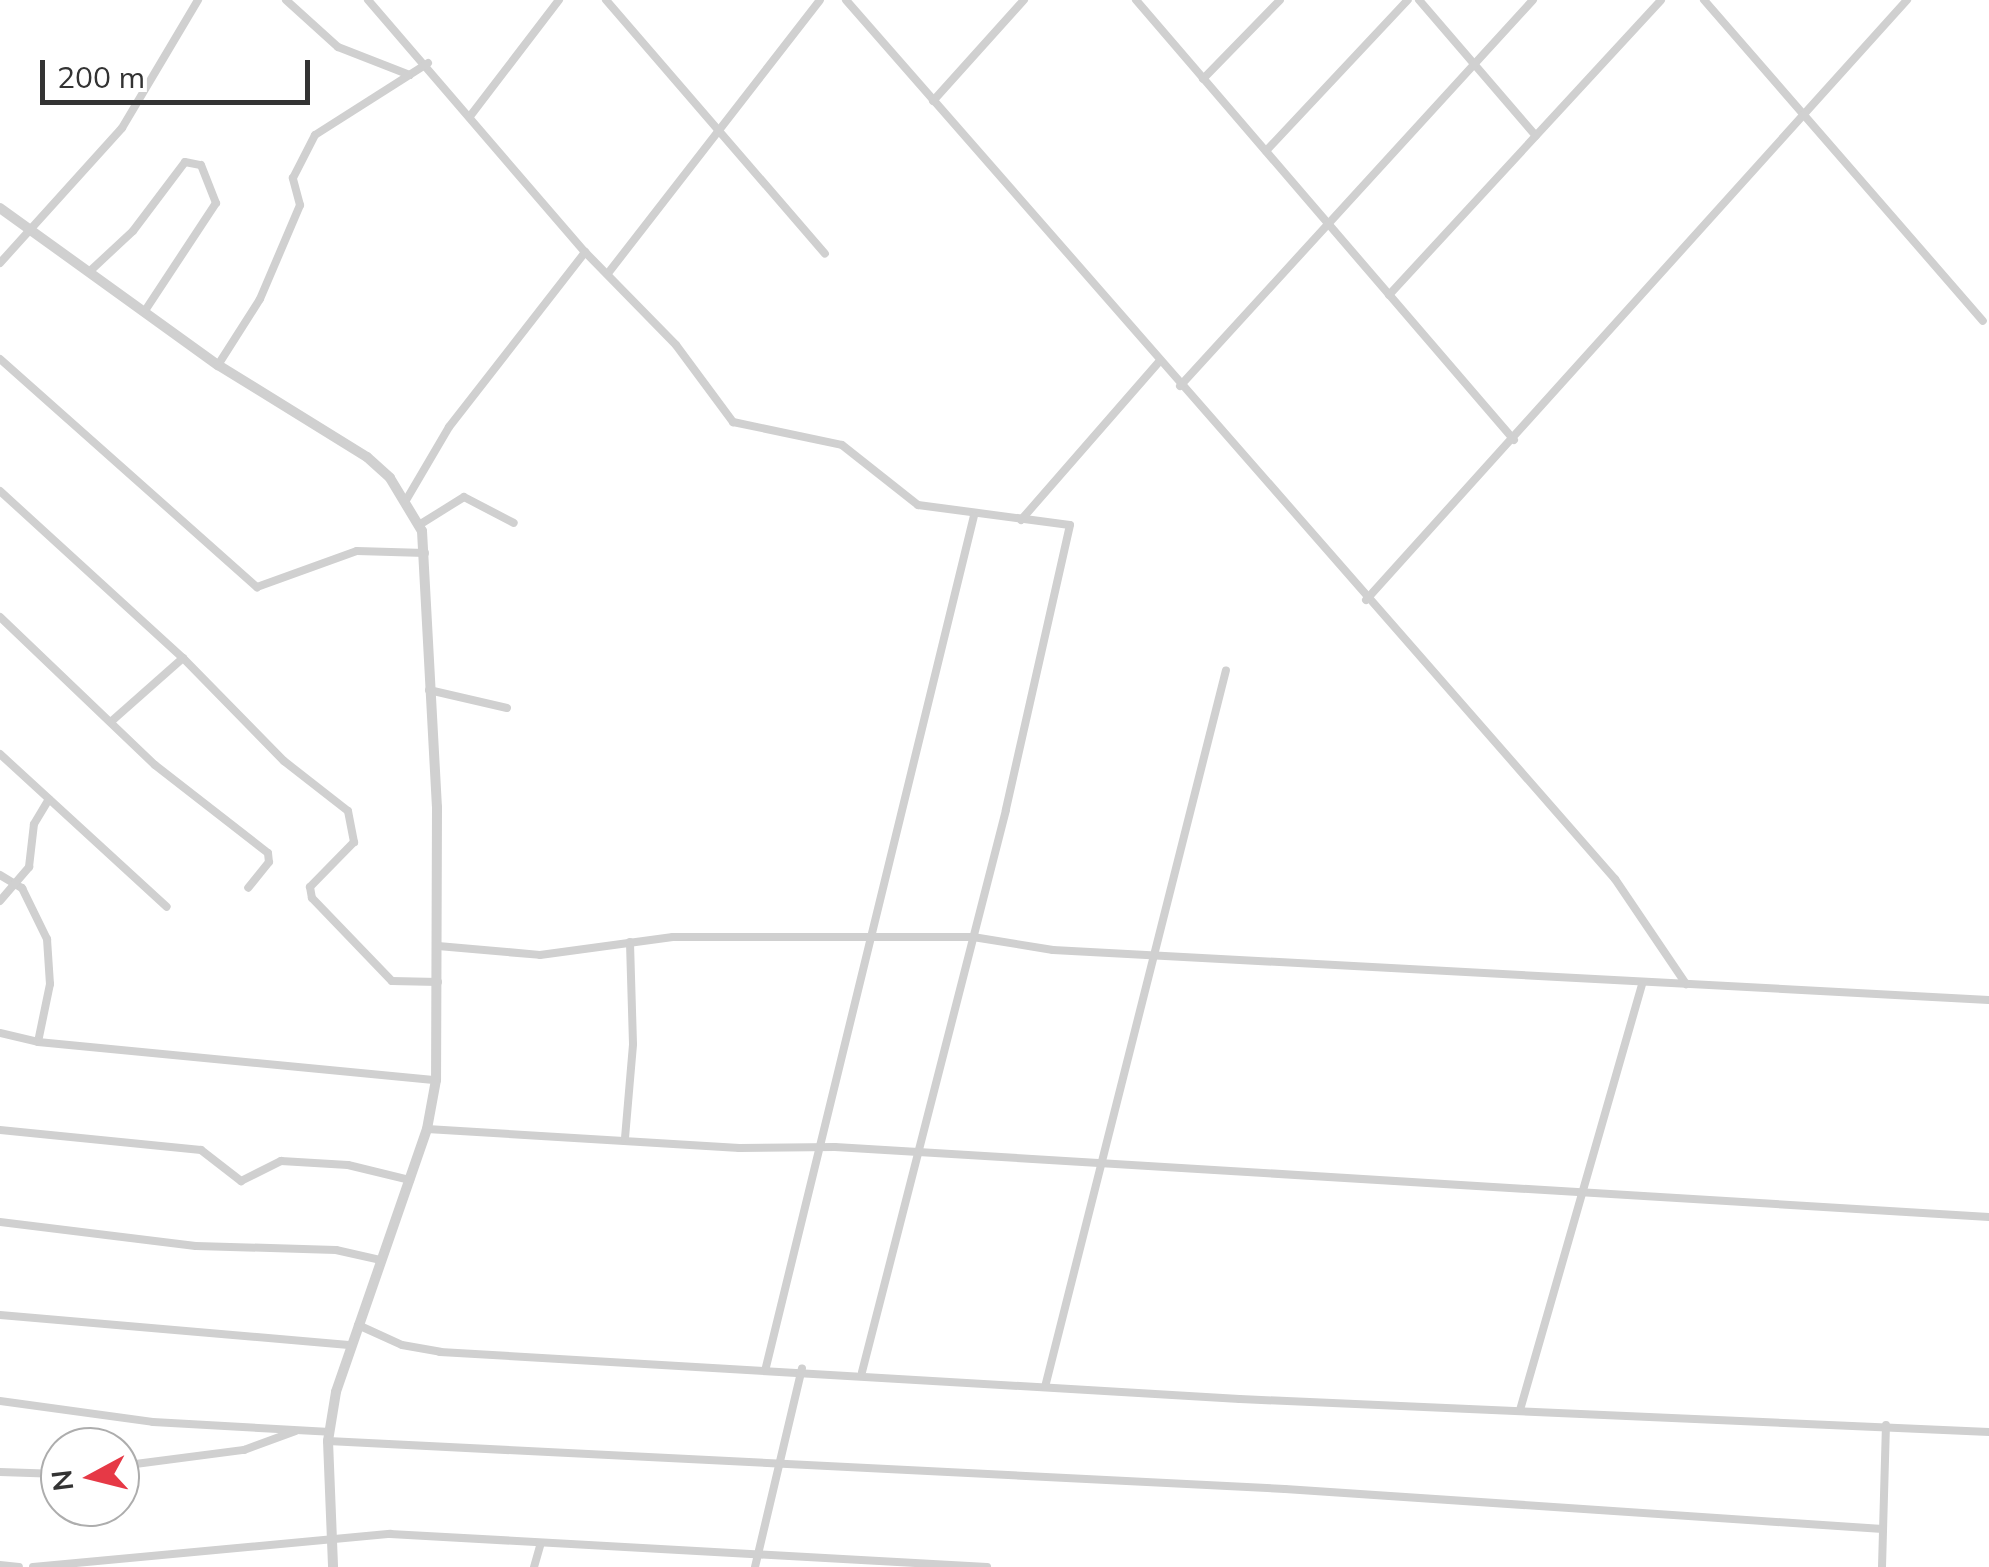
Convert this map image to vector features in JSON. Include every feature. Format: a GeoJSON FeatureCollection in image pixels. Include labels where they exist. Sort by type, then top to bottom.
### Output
{"type":"FeatureCollection","features":[{"type":"Feature","properties":{"kind":"street"},"geometry":{"type":"LineString","coordinates":[[0,264],[122,128],[198,0]]}},
{"type":"Feature","properties":{"kind":"street"},"geometry":{"type":"LineString","coordinates":[[286,0],[338,48],[410,74]]}},
{"type":"Feature","properties":{"kind":"street"},"geometry":{"type":"LineString","coordinates":[[368,0],[428,63],[585,252],[676,344],[733,422],[842,446],[918,505],[974,516],[1070,526],[973,937],[862,1372]]}},
{"type":"Feature","properties":{"kind":"street"},"geometry":{"type":"LineString","coordinates":[[471,115],[559,0]]}},
{"type":"Feature","properties":{"kind":"street"},"geometry":{"type":"LineString","coordinates":[[606,0],[825,254]]}},
{"type":"Feature","properties":{"kind":"street"},"geometry":{"type":"LineString","coordinates":[[609,272],[820,0]]}},
{"type":"Feature","properties":{"kind":"street"},"geometry":{"type":"LineString","coordinates":[[846,0],[1366,600],[1615,878],[1686,984]]}},
{"type":"Feature","properties":{"kind":"street"},"geometry":{"type":"LineString","coordinates":[[933,100],[1024,0]]}},
{"type":"Feature","properties":{"kind":"street"},"geometry":{"type":"LineString","coordinates":[[1136,0],[1514,440]]}},
{"type":"Feature","properties":{"kind":"street"},"geometry":{"type":"LineString","coordinates":[[1203,78],[1280,0]]}},
{"type":"Feature","properties":{"kind":"street"},"geometry":{"type":"LineString","coordinates":[[1266,152],[1408,0]]}},
{"type":"Feature","properties":{"kind":"street"},"geometry":{"type":"LineString","coordinates":[[1420,0],[1536,136]]}},
{"type":"Feature","properties":{"kind":"street"},"geometry":{"type":"LineString","coordinates":[[1180,386],[1533,0]]}},
{"type":"Feature","properties":{"kind":"street"},"geometry":{"type":"LineString","coordinates":[[1389,295],[1661,0]]}},
{"type":"Feature","properties":{"kind":"street"},"geometry":{"type":"LineString","coordinates":[[1704,0],[1982,321]]}},
{"type":"Feature","properties":{"kind":"street"},"geometry":{"type":"LineString","coordinates":[[1366,600],[1907,0]]}},
{"type":"Feature","properties":{"kind":"street"},"geometry":{"type":"LineString","coordinates":[[218,365],[260,299],[300,205],[293,178],[315,135],[428,63]]}},
{"type":"Feature","properties":{"kind":"street"},"geometry":{"type":"LineString","coordinates":[[89,272],[132,230],[185,162],[201,165],[216,202],[144,312]]}},
{"type":"Feature","properties":{"kind":"street"},"geometry":{"type":"LineString","coordinates":[[0,208],[218,365],[367,456],[420,525],[426,553],[438,946],[436,1080],[427,1129],[349,1345],[329,1436],[332,1567]]}},
{"type":"Feature","properties":{"kind":"street"},"geometry":{"type":"LineString","coordinates":[[405,502],[449,426],[585,252]]}},
{"type":"Feature","properties":{"kind":"street"},"geometry":{"type":"LineString","coordinates":[[0,359],[257,587],[357,551],[426,553]]}},
{"type":"Feature","properties":{"kind":"street"},"geometry":{"type":"LineString","coordinates":[[1021,520],[1159,362]]}},
{"type":"Feature","properties":{"kind":"street"},"geometry":{"type":"LineString","coordinates":[[0,491],[184,658],[284,761],[348,811],[354,842],[310,887],[312,898],[392,981],[438,982]]}},
{"type":"Feature","properties":{"kind":"street"},"geometry":{"type":"LineString","coordinates":[[420,525],[464,497],[514,523]]}},
{"type":"Feature","properties":{"kind":"street"},"geometry":{"type":"LineString","coordinates":[[766,1367],[974,516]]}},
{"type":"Feature","properties":{"kind":"street"},"geometry":{"type":"LineString","coordinates":[[0,616],[112,720],[155,766],[268,852],[270,862],[248,888]]}},
{"type":"Feature","properties":{"kind":"street"},"geometry":{"type":"LineString","coordinates":[[112,720],[184,658]]}},
{"type":"Feature","properties":{"kind":"street"},"geometry":{"type":"LineString","coordinates":[[1046,1386],[1158,957],[1226,670]]}},
{"type":"Feature","properties":{"kind":"street"},"geometry":{"type":"LineString","coordinates":[[429,690],[507,708]]}},
{"type":"Feature","properties":{"kind":"street"},"geometry":{"type":"LineString","coordinates":[[0,754],[167,907]]}},
{"type":"Feature","properties":{"kind":"street"},"geometry":{"type":"LineString","coordinates":[[0,901],[28,867],[34,824],[49,799]]}},
{"type":"Feature","properties":{"kind":"street"},"geometry":{"type":"LineString","coordinates":[[0,876],[17,884],[48,939],[50,984],[38,1042]]}},
{"type":"Feature","properties":{"kind":"street"},"geometry":{"type":"LineString","coordinates":[[438,946],[540,954],[630,942],[973,937],[1158,957],[1989,1000]]}},
{"type":"Feature","properties":{"kind":"street"},"geometry":{"type":"LineString","coordinates":[[625,1138],[633,1044],[630,942]]}},
{"type":"Feature","properties":{"kind":"street"},"geometry":{"type":"LineString","coordinates":[[1520,1410],[1643,982]]}},
{"type":"Feature","properties":{"kind":"street"},"geometry":{"type":"LineString","coordinates":[[0,1032],[38,1042],[436,1080]]}},
{"type":"Feature","properties":{"kind":"street"},"geometry":{"type":"LineString","coordinates":[[427,1129],[915,1153],[1989,1216]]}},
{"type":"Feature","properties":{"kind":"street"},"geometry":{"type":"LineString","coordinates":[[0,1130],[201,1150],[241,1181],[281,1160],[348,1165],[410,1180]]}},
{"type":"Feature","properties":{"kind":"street"},"geometry":{"type":"LineString","coordinates":[[0,1222],[196,1246],[336,1250],[380,1260]]}},
{"type":"Feature","properties":{"kind":"street"},"geometry":{"type":"LineString","coordinates":[[0,1315],[106,1319],[349,1345]]}},
{"type":"Feature","properties":{"kind":"street"},"geometry":{"type":"LineString","coordinates":[[358,1325],[427,1351],[1989,1432]]}},
{"type":"Feature","properties":{"kind":"street"},"geometry":{"type":"LineString","coordinates":[[755,1567],[802,1368]]}},
{"type":"Feature","properties":{"kind":"street"},"geometry":{"type":"LineString","coordinates":[[0,1401],[153,1422],[297,1430],[329,1436],[1883,1529]]}},
{"type":"Feature","properties":{"kind":"street"},"geometry":{"type":"LineString","coordinates":[[1882,1567],[1886,1426]]}},
{"type":"Feature","properties":{"kind":"street"},"geometry":{"type":"LineString","coordinates":[[140,1463],[244,1450],[297,1430]]}},
{"type":"Feature","properties":{"kind":"street"},"geometry":{"type":"LineString","coordinates":[[0,1472],[40,1473]]}},
{"type":"Feature","properties":{"kind":"street"},"geometry":{"type":"LineString","coordinates":[[33,1567],[329,1536],[987,1567]]}},
{"type":"Feature","properties":{"kind":"street"},"geometry":{"type":"LineString","coordinates":[[534,1567],[541,1543]]}},
{"type":"Feature","properties":{"kind":"street"},"geometry":{"type":"LineString","coordinates":[[0,1564],[19,1567]]}}]}
